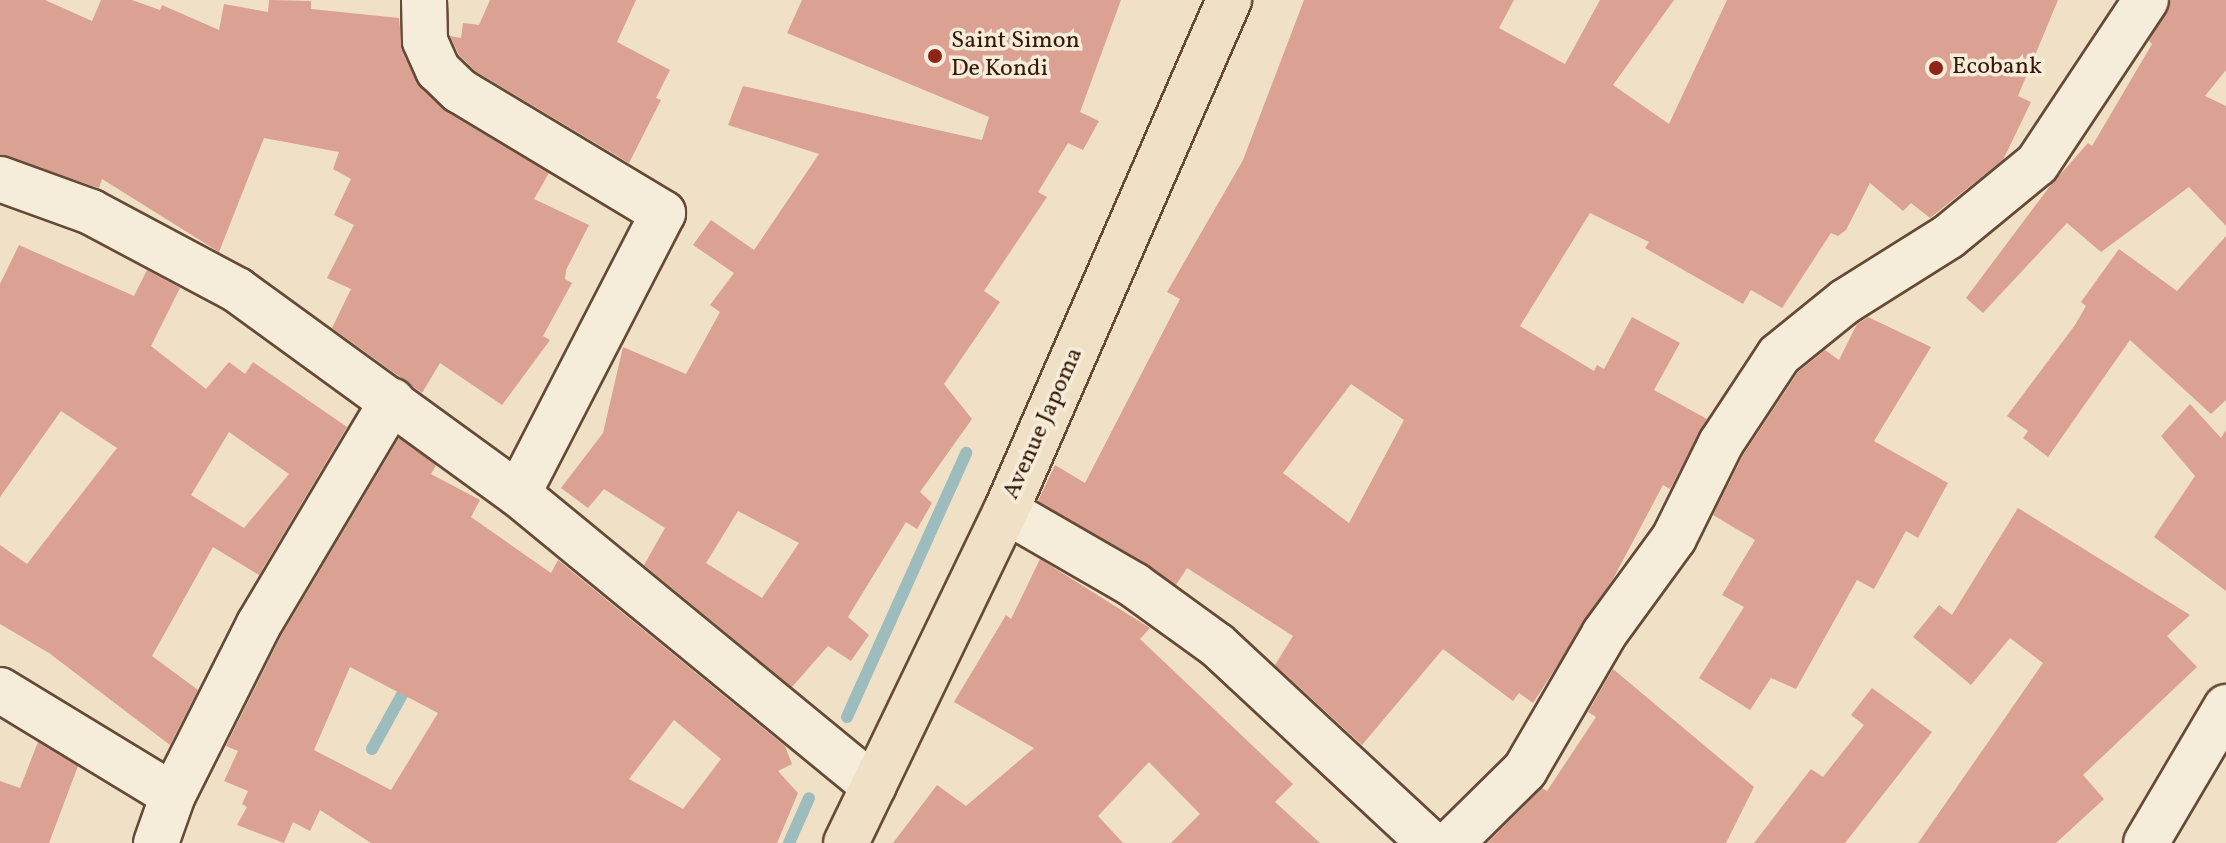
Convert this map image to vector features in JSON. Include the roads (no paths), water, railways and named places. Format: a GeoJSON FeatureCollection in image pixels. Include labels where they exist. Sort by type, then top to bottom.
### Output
{"type":"FeatureCollection","features":[{"type":"Feature","properties":{"kind":"main road","name":"Avenue Japoma"},"geometry":{"type":"LineString","coordinates":[[846,843],[1006,511],[1229,0]]}},
{"type":"Feature","properties":{"kind":"street"},"geometry":{"type":"LineString","coordinates":[[424,0],[425,41],[438,70],[460,91],[663,213],[518,494]]}},
{"type":"Feature","properties":{"kind":"street"},"geometry":{"type":"LineString","coordinates":[[1451,843],[1525,770],[1604,634],[1674,538],[1721,443],[1779,355],[1846,301],[1948,237],[2037,164],[2146,0]]}},
{"type":"Feature","properties":{"kind":"street"},"geometry":{"type":"LineString","coordinates":[[0,179],[91,212],[237,290],[518,494],[873,786]]}},
{"type":"Feature","properties":{"kind":"street"},"geometry":{"type":"LineString","coordinates":[[156,843],[173,795],[259,624],[392,401]]}},
{"type":"Feature","properties":{"kind":"street"},"geometry":{"type":"LineString","coordinates":[[1006,511],[1134,585],[1217,645],[1430,843]]}},
{"type":"Feature","properties":{"kind":"street"},"geometry":{"type":"LineString","coordinates":[[0,690],[173,795]]}},
{"type":"Feature","properties":{"kind":"street"},"geometry":{"type":"LineString","coordinates":[[2146,843],[2226,707]]}},
{"type":"Feature","properties":{"kind":"waterway"},"geometry":{"type":"LineString","coordinates":[[847,717],[966,453]]}},
{"type":"Feature","properties":{"kind":"waterway"},"geometry":{"type":"LineString","coordinates":[[372,749],[409,682]]}},
{"type":"Feature","properties":{"kind":"waterway"},"geometry":{"type":"LineString","coordinates":[[789,843],[809,798]]}},
{"type":"Feature","properties":{"kind":"place","name":"Saint Simon De Kondi"},"geometry":{"type":"Point","coordinates":[935,56]}},
{"type":"Feature","properties":{"kind":"place","name":"Ecobank"},"geometry":{"type":"Point","coordinates":[1936,68]}}]}
